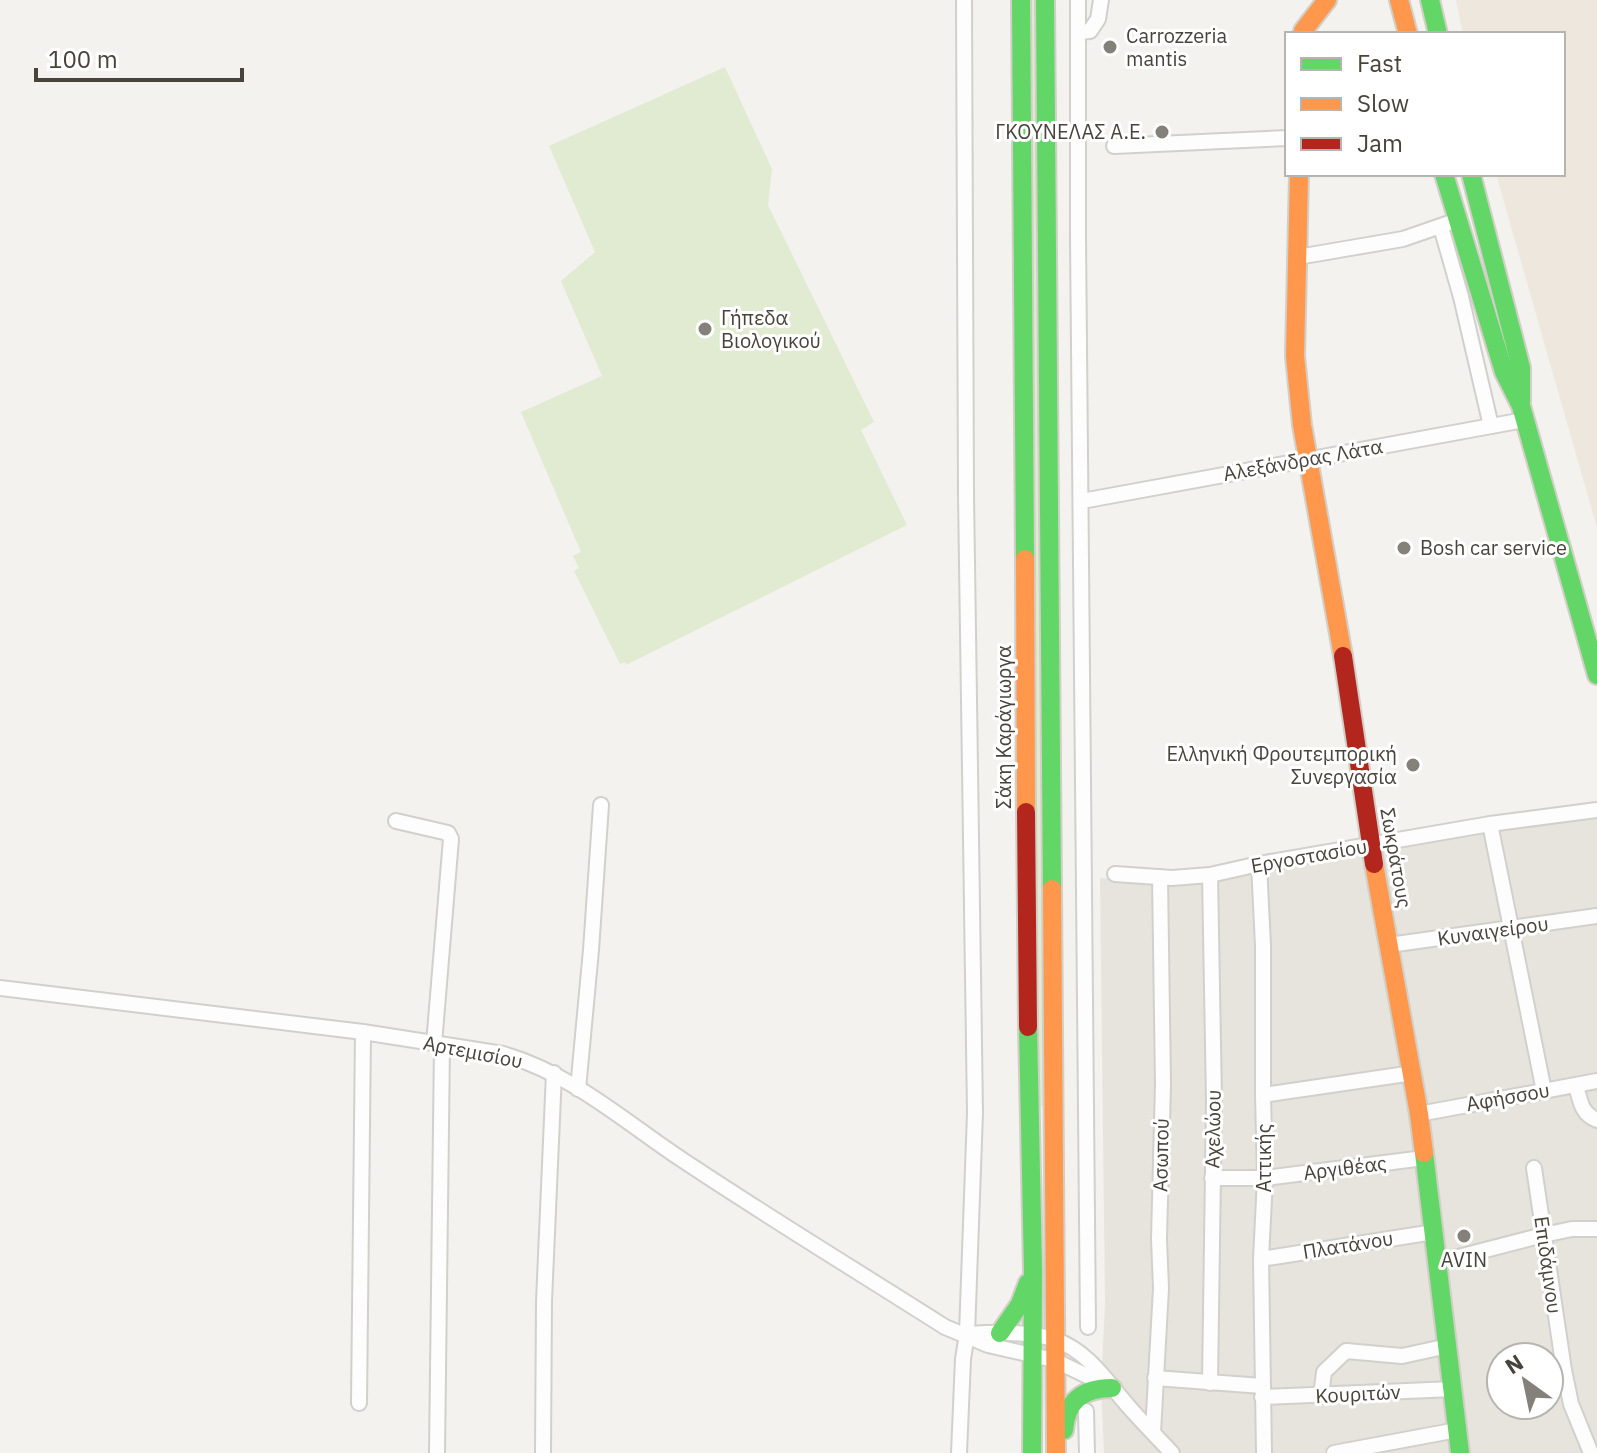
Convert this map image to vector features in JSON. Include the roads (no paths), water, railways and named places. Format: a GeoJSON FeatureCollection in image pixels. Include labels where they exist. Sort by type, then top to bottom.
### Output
{"type":"FeatureCollection","features":[{"type":"Feature","properties":{"kind":"main road","name":"Σάκη Καράγιωργα"},"geometry":{"type":"LineString","coordinates":[[1021,0],[1032,1453]]}},
{"type":"Feature","properties":{"kind":"main road"},"geometry":{"type":"LineString","coordinates":[[1045,0],[1056,1451]]}},
{"type":"Feature","properties":{"kind":"main road"},"geometry":{"type":"LineString","coordinates":[[1303,32],[1310,0]]}},
{"type":"Feature","properties":{"kind":"main road"},"geometry":{"type":"LineString","coordinates":[[1304,32],[1327,0]]}},
{"type":"Feature","properties":{"kind":"main road"},"geometry":{"type":"LineString","coordinates":[[1386,0],[1406,27]]}},
{"type":"Feature","properties":{"kind":"main road"},"geometry":{"type":"LineString","coordinates":[[1399,0],[1406,27]]}},
{"type":"Feature","properties":{"kind":"main road"},"geometry":{"type":"LineString","coordinates":[[1417,0],[1436,32]]}},
{"type":"Feature","properties":{"kind":"main road"},"geometry":{"type":"LineString","coordinates":[[1430,0],[1437,32]]}},
{"type":"Feature","properties":{"kind":"main road","name":"Σωκράτους"},"geometry":{"type":"LineString","coordinates":[[1299,176],[1295,356],[1307,459],[1335,604],[1370,845],[1413,1073],[1439,1262],[1460,1453]]}},
{"type":"Feature","properties":{"kind":"main road"},"geometry":{"type":"LineString","coordinates":[[1444,176],[1449,223],[1522,413],[1597,675]]}},
{"type":"Feature","properties":{"kind":"main road"},"geometry":{"type":"LineString","coordinates":[[1472,176],[1521,368],[1522,413]]}},
{"type":"Feature","properties":{"kind":"main road"},"geometry":{"type":"LineString","coordinates":[[1000,1333],[1020,1304],[1033,1271]]}},
{"type":"Feature","properties":{"kind":"main road"},"geometry":{"type":"LineString","coordinates":[[1056,1451],[1064,1436],[1064,1417],[1069,1405],[1089,1391],[1112,1388]]}},
{"type":"Feature","properties":{"kind":"street"},"geometry":{"type":"LineString","coordinates":[[959,1453],[975,1113],[966,494],[964,0]]}},
{"type":"Feature","properties":{"kind":"street"},"geometry":{"type":"LineString","coordinates":[[1078,0],[1088,1327]]}},
{"type":"Feature","properties":{"kind":"street"},"geometry":{"type":"LineString","coordinates":[[1079,32],[1090,31],[1095,26],[1101,0]]}},
{"type":"Feature","properties":{"kind":"street"},"geometry":{"type":"LineString","coordinates":[[1114,146],[1285,138]]}},
{"type":"Feature","properties":{"kind":"street"},"geometry":{"type":"LineString","coordinates":[[1298,257],[1403,239],[1449,223],[1461,297],[1491,426]]}},
{"type":"Feature","properties":{"kind":"street","name":"Αλεξάνδρας Λάτα"},"geometry":{"type":"LineString","coordinates":[[1082,501],[1491,426],[1522,413]]}},
{"type":"Feature","properties":{"kind":"street"},"geometry":{"type":"LineString","coordinates":[[578,1089],[601,805]]}},
{"type":"Feature","properties":{"kind":"street","name":"Εργοστασίου"},"geometry":{"type":"LineString","coordinates":[[1115,874],[1160,877],[1210,875],[1490,824],[1597,810]]}},
{"type":"Feature","properties":{"kind":"street"},"geometry":{"type":"LineString","coordinates":[[396,821],[448,833],[451,839],[438,1044],[437,1453]]}},
{"type":"Feature","properties":{"kind":"street"},"geometry":{"type":"LineString","coordinates":[[1490,824],[1544,1091]]}},
{"type":"Feature","properties":{"kind":"street","name":"Αττικής"},"geometry":{"type":"LineString","coordinates":[[1259,864],[1264,960],[1265,1178],[1261,1259],[1264,1453]]}},
{"type":"Feature","properties":{"kind":"street","name":"Αχελώου"},"geometry":{"type":"LineString","coordinates":[[1210,875],[1214,1101],[1210,1383]]}},
{"type":"Feature","properties":{"kind":"street","name":"Ασωπού"},"geometry":{"type":"LineString","coordinates":[[1153,1432],[1161,1288],[1159,1239],[1163,1084],[1160,877]]}},
{"type":"Feature","properties":{"kind":"street","name":"Κυναιγείρου"},"geometry":{"type":"LineString","coordinates":[[1389,945],[1597,916]]}},
{"type":"Feature","properties":{"kind":"street","name":"Αρτεμισίου"},"geometry":{"type":"LineString","coordinates":[[0,988],[363,1032],[503,1054],[554,1073],[863,1277],[945,1327],[988,1345],[1031,1345]]}},
{"type":"Feature","properties":{"kind":"street"},"geometry":{"type":"LineString","coordinates":[[359,1403],[363,1032]]}},
{"type":"Feature","properties":{"kind":"street"},"geometry":{"type":"LineString","coordinates":[[543,1453],[545,1250],[554,1073]]}},
{"type":"Feature","properties":{"kind":"street"},"geometry":{"type":"LineString","coordinates":[[1263,1095],[1413,1073]]}},
{"type":"Feature","properties":{"kind":"street","name":"Αφήσσου"},"geometry":{"type":"LineString","coordinates":[[1419,1114],[1597,1081]]}},
{"type":"Feature","properties":{"kind":"street"},"geometry":{"type":"LineString","coordinates":[[1576,1085],[1583,1109],[1597,1120]]}},
{"type":"Feature","properties":{"kind":"street","name":"Αργιθέας"},"geometry":{"type":"LineString","coordinates":[[1212,1178],[1265,1178],[1424,1158]]}},
{"type":"Feature","properties":{"kind":"street","name":"Επιδάμνου"},"geometry":{"type":"LineString","coordinates":[[1534,1168],[1568,1393],[1591,1453]]}},
{"type":"Feature","properties":{"kind":"street"},"geometry":{"type":"LineString","coordinates":[[1439,1262],[1543,1235],[1572,1229],[1597,1229]]}},
{"type":"Feature","properties":{"kind":"street","name":"Πλατάνου"},"geometry":{"type":"LineString","coordinates":[[1261,1259],[1434,1232]]}},
{"type":"Feature","properties":{"kind":"street"},"geometry":{"type":"LineString","coordinates":[[967,1334],[1000,1333],[1031,1345],[1054,1360],[1112,1388]]}},
{"type":"Feature","properties":{"kind":"street"},"geometry":{"type":"LineString","coordinates":[[1031,1345],[1055,1340],[1084,1355],[1172,1453]]}},
{"type":"Feature","properties":{"kind":"street"},"geometry":{"type":"LineString","coordinates":[[1321,1396],[1324,1372],[1346,1351],[1402,1356],[1448,1346]]}},
{"type":"Feature","properties":{"kind":"street","name":"Κουριτών"},"geometry":{"type":"LineString","coordinates":[[1155,1378],[1321,1396],[1454,1389]]}},
{"type":"Feature","properties":{"kind":"street"},"geometry":{"type":"LineString","coordinates":[[1086,1411],[1087,1453]]}},
{"type":"Feature","properties":{"kind":"street"},"geometry":{"type":"LineString","coordinates":[[1334,1453],[1457,1430]]}},
{"type":"Feature","properties":{"kind":"place","name":"Carrozzeria mantis"},"geometry":{"type":"Point","coordinates":[1110,47]}},
{"type":"Feature","properties":{"kind":"place","name":"ΓΚΟΥΝΕΛΑΣ Α.Ε."},"geometry":{"type":"Point","coordinates":[1162,132]}},
{"type":"Feature","properties":{"kind":"place","name":"Γήπεδα Βιολογικού"},"geometry":{"type":"Point","coordinates":[705,329]}},
{"type":"Feature","properties":{"kind":"place","name":"Bosh car service"},"geometry":{"type":"Point","coordinates":[1404,548]}},
{"type":"Feature","properties":{"kind":"place","name":"Ελληνική Φρουτεμπορική Συνεργασία"},"geometry":{"type":"Point","coordinates":[1413,765]}},
{"type":"Feature","properties":{"kind":"place","name":"AVIN"},"geometry":{"type":"Point","coordinates":[1464,1236]}}]}
